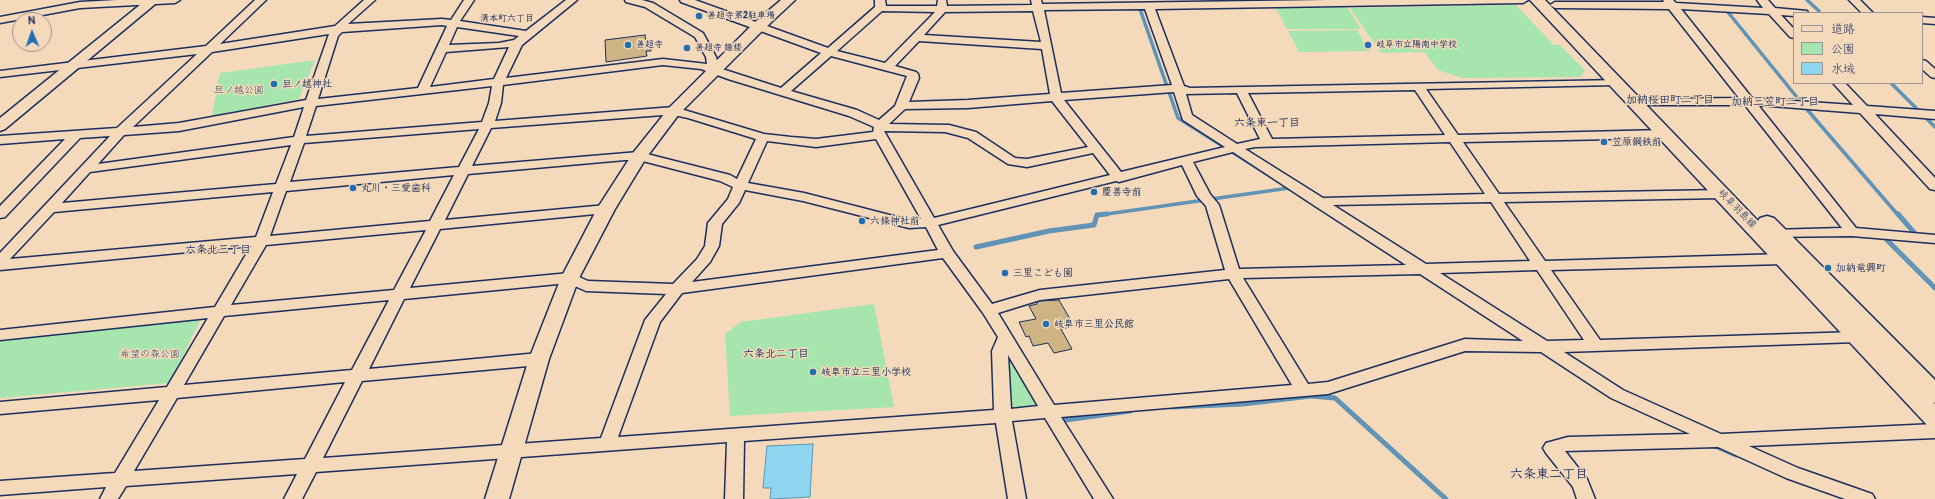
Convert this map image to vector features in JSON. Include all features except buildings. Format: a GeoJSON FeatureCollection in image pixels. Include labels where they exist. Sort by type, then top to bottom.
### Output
{"type":"FeatureCollection","features":[{"type":"Feature","properties":{"kind":"main road","name":"岐阜羽島線"},"geometry":{"type":"LineString","coordinates":[[1548,2],[1616,82],[1722,194],[1771,234],[1783,259],[1935,419]]}},
{"type":"Feature","properties":{"kind":"main road","name":"岐阜羽島線"},"geometry":{"type":"LineString","coordinates":[[1548,2],[1650,103],[1771,234],[1935,394]]}},
{"type":"Feature","properties":{"kind":"street"},"geometry":{"type":"LineString","coordinates":[[0,20],[80,3],[175,0]]}},
{"type":"Feature","properties":{"kind":"street"},"geometry":{"type":"LineString","coordinates":[[0,262],[52,208],[120,132],[261,0]]}},
{"type":"Feature","properties":{"kind":"street"},"geometry":{"type":"LineString","coordinates":[[109,499],[261,241],[299,140],[333,35],[370,0]]}},
{"type":"Feature","properties":{"kind":"street"},"geometry":{"type":"LineString","coordinates":[[422,91],[454,23],[469,0]]}},
{"type":"Feature","properties":{"kind":"street"},"geometry":{"type":"LineString","coordinates":[[293,499],[487,125],[495,103],[498,83],[517,43],[526,34],[540,26],[572,0]]}},
{"type":"Feature","properties":{"kind":"street"},"geometry":{"type":"LineString","coordinates":[[630,0],[649,5],[699,35],[711,57],[714,71]]}},
{"type":"Feature","properties":{"kind":"street"},"geometry":{"type":"LineString","coordinates":[[685,0],[829,52],[912,74],[913,78],[902,106],[880,130]]}},
{"type":"Feature","properties":{"kind":"street"},"geometry":{"type":"LineString","coordinates":[[497,499],[539,359],[570,278],[606,209],[639,156],[674,111],[759,26],[789,0]]}},
{"type":"Feature","properties":{"kind":"street"},"geometry":{"type":"LineString","coordinates":[[783,92],[829,52],[880,4],[1149,6],[1207,2],[1523,0]]}},
{"type":"Feature","properties":{"kind":"street"},"geometry":{"type":"LineString","coordinates":[[1762,0],[1793,34]]}},
{"type":"Feature","properties":{"kind":"street"},"geometry":{"type":"LineString","coordinates":[[1854,0],[1867,12]]}},
{"type":"Feature","properties":{"kind":"street"},"geometry":{"type":"LineString","coordinates":[[0,126],[154,1]]}},
{"type":"Feature","properties":{"kind":"street"},"geometry":{"type":"LineString","coordinates":[[1548,2],[1670,2],[1793,12]]}},
{"type":"Feature","properties":{"kind":"street"},"geometry":{"type":"LineString","coordinates":[[1670,2],[1852,232]]}},
{"type":"Feature","properties":{"kind":"street"},"geometry":{"type":"LineString","coordinates":[[1037,4],[1047,46],[1056,98],[1119,178]]}},
{"type":"Feature","properties":{"kind":"street"},"geometry":{"type":"LineString","coordinates":[[888,67],[916,38],[942,5]]}},
{"type":"Feature","properties":{"kind":"street"},"geometry":{"type":"LineString","coordinates":[[1149,6],[1187,116],[1617,394],[1720,439],[1792,473],[1866,499]]}},
{"type":"Feature","properties":{"kind":"street"},"geometry":{"type":"LineString","coordinates":[[1923,20],[1935,21]]}},
{"type":"Feature","properties":{"kind":"street"},"geometry":{"type":"LineString","coordinates":[[0,74],[208,49],[351,27],[419,23],[454,23],[526,34]]}},
{"type":"Feature","properties":{"kind":"street"},"geometry":{"type":"LineString","coordinates":[[916,38],[1047,46]]}},
{"type":"Feature","properties":{"kind":"street"},"geometry":{"type":"LineString","coordinates":[[442,49],[499,46],[517,43]]}},
{"type":"Feature","properties":{"kind":"street"},"geometry":{"type":"LineString","coordinates":[[0,140],[179,127],[297,104],[311,104],[498,83],[663,62],[703,66],[714,71],[853,113],[880,130],[929,223],[947,253],[989,310],[1049,411],[1104,499]]}},
{"type":"Feature","properties":{"kind":"street"},"geometry":{"type":"LineString","coordinates":[[1923,64],[1935,75]]}},
{"type":"Feature","properties":{"kind":"street"},"geometry":{"type":"LineString","coordinates":[[902,106],[1056,98],[1178,88],[1190,91],[1616,82]]}},
{"type":"Feature","properties":{"kind":"street"},"geometry":{"type":"LineString","coordinates":[[1840,84],[1935,186]]}},
{"type":"Feature","properties":{"kind":"street"},"geometry":{"type":"LineString","coordinates":[[1418,86],[1595,345]]}},
{"type":"Feature","properties":{"kind":"street"},"geometry":{"type":"LineString","coordinates":[[1241,90],[1268,142]]}},
{"type":"Feature","properties":{"kind":"street"},"geometry":{"type":"LineString","coordinates":[[1650,103],[1747,101],[1935,115]]}},
{"type":"Feature","properties":{"kind":"street"},"geometry":{"type":"LineString","coordinates":[[86,169],[299,140],[674,111],[763,137],[816,143],[887,128],[945,128],[972,135],[1012,161],[1027,163],[1096,148]]}},
{"type":"Feature","properties":{"kind":"street"},"geometry":{"type":"LineString","coordinates":[[52,208],[463,170],[639,156],[725,178],[739,185],[804,197],[909,224],[929,223],[1119,178],[1255,143],[1665,134]]}},
{"type":"Feature","properties":{"kind":"street"},"geometry":{"type":"LineString","coordinates":[[0,214],[76,135]]}},
{"type":"Feature","properties":{"kind":"street"},"geometry":{"type":"LineString","coordinates":[[607,445],[652,320],[677,288],[703,262],[712,246],[715,223],[734,200],[739,185],[763,137]]}},
{"type":"Feature","properties":{"kind":"street"},"geometry":{"type":"LineString","coordinates":[[1186,160],[1204,196],[1212,205],[1233,274],[1303,389]]}},
{"type":"Feature","properties":{"kind":"street"},"geometry":{"type":"LineString","coordinates":[[1320,203],[1329,201],[1722,194]]}},
{"type":"Feature","properties":{"kind":"street"},"geometry":{"type":"LineString","coordinates":[[0,265],[606,209]]}},
{"type":"Feature","properties":{"kind":"street"},"geometry":{"type":"LineString","coordinates":[[1771,234],[1852,232],[1935,239]]}},
{"type":"Feature","properties":{"kind":"street"},"geometry":{"type":"LineString","coordinates":[[0,335],[219,311],[570,278],[586,286],[677,288],[947,253]]}},
{"type":"Feature","properties":{"kind":"street"},"geometry":{"type":"LineString","coordinates":[[989,310],[1040,295],[1233,274],[1783,259]]}},
{"type":"Feature","properties":{"kind":"street"},"geometry":{"type":"LineString","coordinates":[[0,488],[1003,416],[1328,388],[1465,345],[1546,347],[1857,337]]}},
{"type":"Feature","properties":{"kind":"street"},"geometry":{"type":"LineString","coordinates":[[1005,338],[1000,350],[1003,416],[1017,499]]}},
{"type":"Feature","properties":{"kind":"street"},"geometry":{"type":"LineString","coordinates":[[0,408],[539,359]]}},
{"type":"Feature","properties":{"kind":"street"},"geometry":{"type":"LineString","coordinates":[[1586,499],[1581,484],[1552,448],[1568,444],[1766,439],[1935,431]]}},
{"type":"Feature","properties":{"kind":"street"},"geometry":{"type":"LineString","coordinates":[[734,499],[736,436]]}},
{"type":"Feature","properties":{"kind":"green space"},"geometry":{"type":"Polygon","coordinates":[[[1516,5],[1554,45],[1560,45],[1585,70],[1580,77],[1462,78],[1438,70],[1424,52],[1381,53],[1350,8],[1516,5]]]}},
{"type":"Feature","properties":{"kind":"green space"},"geometry":{"type":"Polygon","coordinates":[[[1347,7],[1361,29],[1287,29],[1276,8],[1347,7]]]}},
{"type":"Feature","properties":{"kind":"green space"},"geometry":{"type":"Polygon","coordinates":[[[1357,30],[1369,51],[1299,52],[1288,31],[1357,30]]]}},
{"type":"Feature","properties":{"kind":"green space","name":"旦ノ越公園"},"geometry":{"type":"Polygon","coordinates":[[[315,60],[299,99],[212,116],[220,73],[315,60]]]}},
{"type":"Feature","properties":{"kind":"green space"},"geometry":{"type":"Polygon","coordinates":[[[874,304],[894,407],[730,416],[725,334],[741,322],[874,304]]]}},
{"type":"Feature","properties":{"kind":"green space","name":"希望の森公園"},"geometry":{"type":"Polygon","coordinates":[[[201,318],[170,383],[0,398],[0,340],[201,318]]]}},
{"type":"Feature","properties":{"kind":"green space"},"geometry":{"type":"Polygon","coordinates":[[[1011,354],[1041,406],[1006,408],[1003,355],[1011,354]]]}},
{"type":"Feature","properties":{"kind":"water"},"geometry":{"type":"Polygon","coordinates":[[[813,444],[810,497],[770,499],[771,488],[763,488],[767,446],[813,444]]]}},
{"type":"Feature","properties":{"kind":"waterway"},"geometry":{"type":"LineString","coordinates":[[1807,0],[1819,11]]}},
{"type":"Feature","properties":{"kind":"waterway"},"geometry":{"type":"LineString","coordinates":[[1140,9],[1178,118],[1278,181]]}},
{"type":"Feature","properties":{"kind":"waterway"},"geometry":{"type":"LineString","coordinates":[[1727,11],[1804,106],[1898,215]]}},
{"type":"Feature","properties":{"kind":"waterway"},"geometry":{"type":"LineString","coordinates":[[1892,84],[1935,127]]}},
{"type":"Feature","properties":{"kind":"waterway"},"geometry":{"type":"LineString","coordinates":[[1107,214],[1289,188]]}},
{"type":"Feature","properties":{"kind":"waterway"},"geometry":{"type":"LineString","coordinates":[[976,247],[1049,231],[1094,225],[1097,215],[1107,214]]}},
{"type":"Feature","properties":{"kind":"waterway"},"geometry":{"type":"LineString","coordinates":[[1100,215],[1107,214]]}},
{"type":"Feature","properties":{"kind":"waterway"},"geometry":{"type":"LineString","coordinates":[[1898,214],[1918,237]]}},
{"type":"Feature","properties":{"kind":"waterway"},"geometry":{"type":"LineString","coordinates":[[1887,240],[1935,288]]}},
{"type":"Feature","properties":{"kind":"waterway"},"geometry":{"type":"LineString","coordinates":[[1171,407],[1243,404],[1311,396],[1335,398],[1446,499]]}},
{"type":"Feature","properties":{"kind":"waterway"},"geometry":{"type":"LineString","coordinates":[[1066,420],[1130,411]]}},
{"type":"Feature","properties":{"kind":"waterway"},"geometry":{"type":"LineString","coordinates":[[1713,445],[1736,455]]}},
{"type":"Feature","properties":{"kind":"place","name":"善超寺第2駐車場"},"geometry":{"type":"Point","coordinates":[699,16]}},
{"type":"Feature","properties":{"kind":"place","name":"善超寺"},"geometry":{"type":"Point","coordinates":[628,45]}},
{"type":"Feature","properties":{"kind":"place","name":"岐阜市立陽南中学校"},"geometry":{"type":"Point","coordinates":[1368,45]}},
{"type":"Feature","properties":{"kind":"place","name":"善超寺 鐘楼"},"geometry":{"type":"Point","coordinates":[687,48]}},
{"type":"Feature","properties":{"kind":"place","name":"旦ノ越神社"},"geometry":{"type":"Point","coordinates":[274,84]}},
{"type":"Feature","properties":{"kind":"place","name":"笠原鋼鉄前"},"geometry":{"type":"Point","coordinates":[1604,142]}},
{"type":"Feature","properties":{"kind":"place","name":"丸川・三愛歯科"},"geometry":{"type":"Point","coordinates":[353,188]}},
{"type":"Feature","properties":{"kind":"place","name":"慶善寺前"},"geometry":{"type":"Point","coordinates":[1094,192]}},
{"type":"Feature","properties":{"kind":"place","name":"六條神社前"},"geometry":{"type":"Point","coordinates":[862,221]}},
{"type":"Feature","properties":{"kind":"place","name":"加納竜興町"},"geometry":{"type":"Point","coordinates":[1828,268]}},
{"type":"Feature","properties":{"kind":"place","name":"三里こども園"},"geometry":{"type":"Point","coordinates":[1005,273]}},
{"type":"Feature","properties":{"kind":"place","name":"岐阜市三里公民館"},"geometry":{"type":"Point","coordinates":[1046,324]}},
{"type":"Feature","properties":{"kind":"place","name":"岐阜市立三里小学校"},"geometry":{"type":"Point","coordinates":[813,372]}},
{"type":"Feature","properties":{"kind":"district","name":"清本町六丁目"},"geometry":{"type":"Point","coordinates":[507,19]}},
{"type":"Feature","properties":{"kind":"district","name":"加納桜田町二丁目"},"geometry":{"type":"Point","coordinates":[1670,100]}},
{"type":"Feature","properties":{"kind":"district","name":"加納三笠町二丁目"},"geometry":{"type":"Point","coordinates":[1775,102]}},
{"type":"Feature","properties":{"kind":"district","name":"六条東一丁目"},"geometry":{"type":"Point","coordinates":[1267,123]}},
{"type":"Feature","properties":{"kind":"district","name":"六条北三丁目"},"geometry":{"type":"Point","coordinates":[218,250]}},
{"type":"Feature","properties":{"kind":"district","name":"六条北二丁目"},"geometry":{"type":"Point","coordinates":[776,354]}},
{"type":"Feature","properties":{"kind":"district","name":"六条東二丁目"},"geometry":{"type":"Point","coordinates":[1549,475]}}]}
